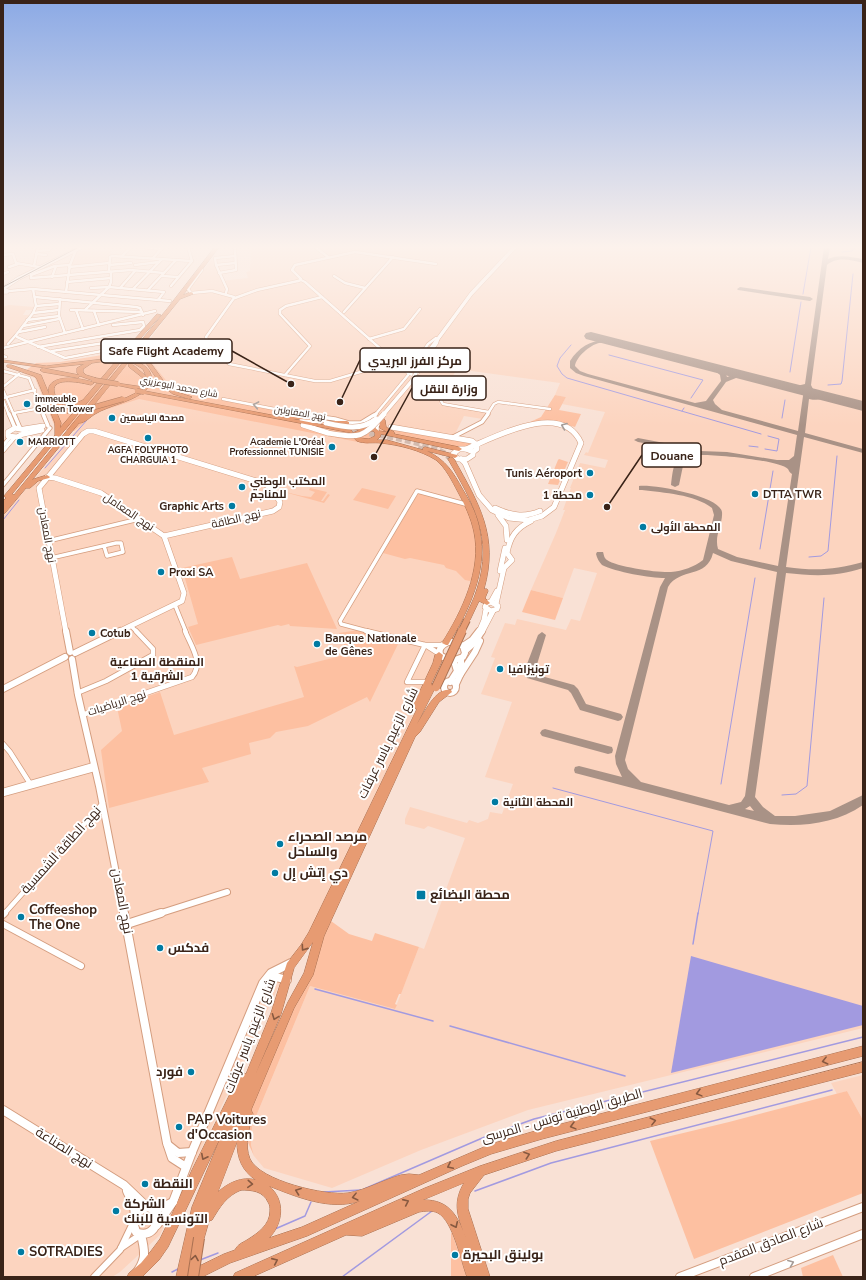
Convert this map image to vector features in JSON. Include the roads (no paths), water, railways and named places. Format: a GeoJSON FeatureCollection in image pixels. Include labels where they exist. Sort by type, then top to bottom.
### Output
{"type":"FeatureCollection","features":[{"type":"Feature","properties":{"kind":"highway"},"geometry":{"type":"LineString","coordinates":[[3,501],[95,391],[157,313],[164,307]]}},
{"type":"Feature","properties":{"kind":"highway"},"geometry":{"type":"LineString","coordinates":[[5,506],[66,435],[171,307]]}},
{"type":"Feature","properties":{"kind":"highway"},"geometry":{"type":"LineString","coordinates":[[3,512],[5,506],[157,313]]}},
{"type":"Feature","properties":{"kind":"highway"},"geometry":{"type":"LineString","coordinates":[[145,339],[141,350],[142,354],[166,388],[174,393],[205,402]]}},
{"type":"Feature","properties":{"kind":"highway"},"geometry":{"type":"LineString","coordinates":[[4,360],[9,366],[40,377],[54,405],[59,409],[67,411],[84,410],[123,400],[138,392],[145,383],[146,378],[130,364],[131,359],[140,345]]}},
{"type":"Feature","properties":{"kind":"highway"},"geometry":{"type":"LineString","coordinates":[[32,365],[55,365],[111,356],[124,351],[131,346]]}},
{"type":"Feature","properties":{"kind":"highway"},"geometry":{"type":"LineString","coordinates":[[4,360],[32,365],[56,366],[112,359],[142,365],[147,371],[149,378],[148,382],[138,394],[114,405]]}},
{"type":"Feature","properties":{"kind":"highway"},"geometry":{"type":"LineString","coordinates":[[4,360],[93,381]]}},
{"type":"Feature","properties":{"kind":"highway"},"geometry":{"type":"LineString","coordinates":[[93,381],[82,375],[80,370],[83,366],[91,363],[105,362],[111,366],[105,378]]}},
{"type":"Feature","properties":{"kind":"highway"},"geometry":{"type":"LineString","coordinates":[[9,366],[93,381]]}},
{"type":"Feature","properties":{"kind":"highway"},"geometry":{"type":"LineString","coordinates":[[35,374],[39,378],[58,423],[57,433],[49,445]]}},
{"type":"Feature","properties":{"kind":"highway"},"geometry":{"type":"LineString","coordinates":[[93,381],[65,380],[54,384],[50,390],[55,402],[60,406],[65,407],[81,403],[95,391]]}},
{"type":"Feature","properties":{"kind":"highway","name":"شارع محمد البوعزيزي"},"geometry":{"type":"LineString","coordinates":[[93,381],[290,418],[356,436],[361,440],[369,441]]}},
{"type":"Feature","properties":{"kind":"highway","name":"شارع محمد البوعزيزي"},"geometry":{"type":"LineString","coordinates":[[142,390],[199,404],[351,431],[284,419]]}},
{"type":"Feature","properties":{"kind":"highway"},"geometry":{"type":"LineString","coordinates":[[66,435],[90,414],[134,399],[150,397],[199,404]]}},
{"type":"Feature","properties":{"kind":"highway"},"geometry":{"type":"LineString","coordinates":[[290,418],[304,417],[346,423]]}},
{"type":"Feature","properties":{"kind":"highway"},"geometry":{"type":"LineString","coordinates":[[382,420],[383,428],[389,432],[431,442]]}},
{"type":"Feature","properties":{"kind":"highway"},"geometry":{"type":"LineString","coordinates":[[333,421],[459,449]]}},
{"type":"Feature","properties":{"kind":"highway"},"geometry":{"type":"LineString","coordinates":[[356,436],[357,432],[365,429]]}},
{"type":"Feature","properties":{"kind":"highway"},"geometry":{"type":"LineString","coordinates":[[369,441],[378,437],[377,431]]}},
{"type":"Feature","properties":{"kind":"highway"},"geometry":{"type":"LineString","coordinates":[[369,441],[425,449],[453,458],[480,511],[490,560],[490,568],[482,598],[490,604]]}},
{"type":"Feature","properties":{"kind":"highway"},"geometry":{"type":"LineString","coordinates":[[383,442],[423,452],[436,458],[448,469],[469,505],[478,537],[479,554],[477,572],[469,595],[451,634],[444,644]]}},
{"type":"Feature","properties":{"kind":"highway"},"geometry":{"type":"LineString","coordinates":[[434,454],[448,466],[467,495],[475,512],[482,536],[483,560],[480,580],[465,620]]}},
{"type":"Feature","properties":{"kind":"highway"},"geometry":{"type":"LineString","coordinates":[[460,462],[483,512],[487,526],[486,535]]}},
{"type":"Feature","properties":{"kind":"highway"},"geometry":{"type":"LineString","coordinates":[[5,506],[17,500],[35,480],[47,477]]}},
{"type":"Feature","properties":{"kind":"highway"},"geometry":{"type":"LineString","coordinates":[[401,749],[401,740],[424,691],[432,685],[482,585],[488,554]]}},
{"type":"Feature","properties":{"kind":"highway"},"geometry":{"type":"LineString","coordinates":[[432,685],[439,654]]}},
{"type":"Feature","properties":{"kind":"highway","name":"شارع الزعيم ياسر عرفات"},"geometry":{"type":"LineString","coordinates":[[182,1277],[194,1240],[203,1225],[214,1185],[290,1005],[308,975],[320,936],[413,735],[432,685]]}},
{"type":"Feature","properties":{"kind":"highway","name":"شارع الزعيم ياسر عرفات"},"geometry":{"type":"LineString","coordinates":[[192,1277],[198,1206],[276,1014],[291,963],[304,948],[312,935],[432,685]]}},
{"type":"Feature","properties":{"kind":"highway"},"geometry":{"type":"LineString","coordinates":[[413,735],[421,726],[436,699],[448,692]]}},
{"type":"Feature","properties":{"kind":"highway"},"geometry":{"type":"LineString","coordinates":[[133,1277],[152,1260],[168,1237],[193,1181],[261,1048]]}},
{"type":"Feature","properties":{"kind":"highway","name":"الطريق الوطنية تونس - المرسى"},"geometry":{"type":"LineString","coordinates":[[192,1277],[228,1258],[303,1232],[491,1149],[542,1134],[863,1051]]}},
{"type":"Feature","properties":{"kind":"highway"},"geometry":{"type":"LineString","coordinates":[[239,1277],[429,1192],[480,1171],[556,1146],[863,1067]]}},
{"type":"Feature","properties":{"kind":"highway"},"geometry":{"type":"LineString","coordinates":[[259,1079],[241,1137],[245,1160],[251,1169],[259,1176],[311,1195],[336,1199],[362,1195],[406,1179],[419,1180]]}},
{"type":"Feature","properties":{"kind":"highway"},"geometry":{"type":"LineString","coordinates":[[480,1171],[468,1186],[462,1202],[462,1209],[484,1277]]}},
{"type":"Feature","properties":{"kind":"highway"},"geometry":{"type":"LineString","coordinates":[[203,1225],[219,1198],[226,1192],[247,1183],[259,1186],[268,1191],[276,1207],[276,1213],[269,1229],[260,1238],[228,1258]]}},
{"type":"Feature","properties":{"kind":"highway"},"geometry":{"type":"LineString","coordinates":[[345,1230],[353,1231],[370,1227],[419,1206],[436,1206],[444,1210],[450,1216],[455,1225],[473,1277]]}},
{"type":"Feature","properties":{"kind":"street"},"geometry":{"type":"LineString","coordinates":[[8,344],[23,327],[36,307]]}},
{"type":"Feature","properties":{"kind":"street"},"geometry":{"type":"LineString","coordinates":[[59,307],[59,318],[65,333]]}},
{"type":"Feature","properties":{"kind":"street"},"geometry":{"type":"LineString","coordinates":[[85,310],[88,307]]}},
{"type":"Feature","properties":{"kind":"street"},"geometry":{"type":"LineString","coordinates":[[130,307],[140,308],[142,314]]}},
{"type":"Feature","properties":{"kind":"street"},"geometry":{"type":"LineString","coordinates":[[227,307],[206,339],[229,364],[284,375],[330,381],[394,362]]}},
{"type":"Feature","properties":{"kind":"street"},"geometry":{"type":"LineString","coordinates":[[284,375],[310,346],[280,314],[280,310],[285,307]]}},
{"type":"Feature","properties":{"kind":"street"},"geometry":{"type":"LineString","coordinates":[[333,307],[343,311]]}},
{"type":"Feature","properties":{"kind":"street"},"geometry":{"type":"LineString","coordinates":[[343,311],[347,307]]}},
{"type":"Feature","properties":{"kind":"street"},"geometry":{"type":"LineString","coordinates":[[302,422],[326,423],[354,428],[368,426],[374,422],[409,380],[437,338],[461,307]]}},
{"type":"Feature","properties":{"kind":"street"},"geometry":{"type":"LineString","coordinates":[[369,339],[404,329],[420,309]]}},
{"type":"Feature","properties":{"kind":"street"},"geometry":{"type":"LineString","coordinates":[[32,313],[59,310]]}},
{"type":"Feature","properties":{"kind":"street"},"geometry":{"type":"LineString","coordinates":[[71,310],[142,314],[157,313]]}},
{"type":"Feature","properties":{"kind":"street"},"geometry":{"type":"LineString","coordinates":[[76,310],[83,328]]}},
{"type":"Feature","properties":{"kind":"street"},"geometry":{"type":"LineString","coordinates":[[94,311],[98,325]]}},
{"type":"Feature","properties":{"kind":"street"},"geometry":{"type":"LineString","coordinates":[[343,311],[345,318],[394,362],[409,371],[418,372]]}},
{"type":"Feature","properties":{"kind":"street"},"geometry":{"type":"LineString","coordinates":[[3,348],[142,314]]}},
{"type":"Feature","properties":{"kind":"street"},"geometry":{"type":"LineString","coordinates":[[27,320],[59,318]]}},
{"type":"Feature","properties":{"kind":"street"},"geometry":{"type":"LineString","coordinates":[[23,327],[59,318]]}},
{"type":"Feature","properties":{"kind":"street"},"geometry":{"type":"LineString","coordinates":[[44,322],[49,336]]}},
{"type":"Feature","properties":{"kind":"street"},"geometry":{"type":"LineString","coordinates":[[111,322],[118,333]]}},
{"type":"Feature","properties":{"kind":"street"},"geometry":{"type":"LineString","coordinates":[[37,347],[140,330],[144,326],[143,322],[113,325]]}},
{"type":"Feature","properties":{"kind":"street"},"geometry":{"type":"LineString","coordinates":[[128,323],[130,331]]}},
{"type":"Feature","properties":{"kind":"street"},"geometry":{"type":"LineString","coordinates":[[18,332],[45,327]]}},
{"type":"Feature","properties":{"kind":"street"},"geometry":{"type":"LineString","coordinates":[[16,335],[19,339],[64,357],[118,348]]}},
{"type":"Feature","properties":{"kind":"street"},"geometry":{"type":"LineString","coordinates":[[365,429],[428,344],[437,338]]}},
{"type":"Feature","properties":{"kind":"street"},"geometry":{"type":"LineString","coordinates":[[377,431],[377,426],[416,377],[437,343],[437,338]]}},
{"type":"Feature","properties":{"kind":"street"},"geometry":{"type":"LineString","coordinates":[[52,351],[117,341]]}},
{"type":"Feature","properties":{"kind":"street"},"geometry":{"type":"LineString","coordinates":[[302,422],[305,427],[328,433],[359,436],[370,430],[411,382],[425,355]]}},
{"type":"Feature","properties":{"kind":"street"},"geometry":{"type":"LineString","coordinates":[[409,371],[416,369],[418,372]]}},
{"type":"Feature","properties":{"kind":"street"},"geometry":{"type":"LineString","coordinates":[[3,371],[19,374],[29,378],[41,408],[45,427],[48,432],[4,483]]}},
{"type":"Feature","properties":{"kind":"street"},"geometry":{"type":"LineString","coordinates":[[3,387],[19,374]]}},
{"type":"Feature","properties":{"kind":"street"},"geometry":{"type":"LineString","coordinates":[[416,377],[445,381],[448,383],[441,401],[443,404],[489,412]]}},
{"type":"Feature","properties":{"kind":"street"},"geometry":{"type":"LineString","coordinates":[[3,390],[9,414],[21,430]]}},
{"type":"Feature","properties":{"kind":"street"},"geometry":{"type":"LineString","coordinates":[[4,398],[34,390]]}},
{"type":"Feature","properties":{"kind":"street"},"geometry":{"type":"LineString","coordinates":[[4,398],[14,413],[21,430]]}},
{"type":"Feature","properties":{"kind":"street","name":"نهج المقاولين"},"geometry":{"type":"LineString","coordinates":[[223,399],[333,421]]}},
{"type":"Feature","properties":{"kind":"street"},"geometry":{"type":"LineString","coordinates":[[453,437],[482,422],[494,404],[501,402],[550,409]]}},
{"type":"Feature","properties":{"kind":"street"},"geometry":{"type":"LineString","coordinates":[[14,413],[41,408]]}},
{"type":"Feature","properties":{"kind":"street"},"geometry":{"type":"LineString","coordinates":[[3,415],[9,414]]}},
{"type":"Feature","properties":{"kind":"street"},"geometry":{"type":"LineString","coordinates":[[346,423],[361,423],[374,415]]}},
{"type":"Feature","properties":{"kind":"street"},"geometry":{"type":"LineString","coordinates":[[464,649],[474,640],[484,616],[496,594],[504,568],[512,560],[507,552],[511,535],[522,525],[538,518],[551,511],[557,504],[581,443],[577,434],[567,427],[552,423],[538,423],[514,429],[477,445],[459,449],[454,452],[453,458],[465,463],[476,490],[486,503],[496,512],[504,517],[514,519],[529,520],[538,518]]}},
{"type":"Feature","properties":{"kind":"street"},"geometry":{"type":"LineString","coordinates":[[3,437],[21,430],[45,427]]}},
{"type":"Feature","properties":{"kind":"street"},"geometry":{"type":"LineString","coordinates":[[44,436],[45,427]]}},
{"type":"Feature","properties":{"kind":"street"},"geometry":{"type":"LineString","coordinates":[[391,427],[472,440],[477,445]]}},
{"type":"Feature","properties":{"kind":"street"},"geometry":{"type":"LineString","coordinates":[[3,446],[9,435],[21,430]]}},
{"type":"Feature","properties":{"kind":"street","name":"نهج الطاقة"},"geometry":{"type":"LineString","coordinates":[[85,432],[94,431],[263,483],[271,488],[280,502],[279,507],[273,511],[164,536]]}},
{"type":"Feature","properties":{"kind":"street","name":"نهج المعادن"},"geometry":{"type":"LineString","coordinates":[[85,432],[47,477],[40,486],[39,491],[77,693],[103,803],[127,924],[167,1143],[172,1158],[186,1167]]}},
{"type":"Feature","properties":{"kind":"street"},"geometry":{"type":"LineString","coordinates":[[462,433],[464,439],[471,443],[469,448]]}},
{"type":"Feature","properties":{"kind":"street"},"geometry":{"type":"LineString","coordinates":[[3,451],[9,435]]}},
{"type":"Feature","properties":{"kind":"street"},"geometry":{"type":"LineString","coordinates":[[460,462],[473,456],[473,452],[477,448],[477,445]]}},
{"type":"Feature","properties":{"kind":"street"},"geometry":{"type":"LineString","coordinates":[[469,448],[473,452]]}},
{"type":"Feature","properties":{"kind":"street"},"geometry":{"type":"LineString","coordinates":[[468,471],[469,458]]}},
{"type":"Feature","properties":{"kind":"street","name":"نهج المعامل"},"geometry":{"type":"LineString","coordinates":[[47,477],[55,478],[98,492],[164,536]]}},
{"type":"Feature","properties":{"kind":"street"},"geometry":{"type":"LineString","coordinates":[[460,675],[461,659],[465,654],[464,649],[455,642],[425,645],[350,627],[341,624],[340,621],[418,491],[469,505]]}},
{"type":"Feature","properties":{"kind":"street"},"geometry":{"type":"LineString","coordinates":[[455,500],[465,497]]}},
{"type":"Feature","properties":{"kind":"street"},"geometry":{"type":"LineString","coordinates":[[486,503],[515,515],[528,515],[540,511]]}},
{"type":"Feature","properties":{"kind":"street"},"geometry":{"type":"LineString","coordinates":[[496,512],[505,524],[508,532],[500,584]]}},
{"type":"Feature","properties":{"kind":"street"},"geometry":{"type":"LineString","coordinates":[[48,540],[139,519]]}},
{"type":"Feature","properties":{"kind":"street"},"geometry":{"type":"LineString","coordinates":[[3,689],[182,601],[184,593],[164,536]]}},
{"type":"Feature","properties":{"kind":"street"},"geometry":{"type":"LineString","coordinates":[[51,558],[120,542],[123,552],[108,556],[104,546]]}},
{"type":"Feature","properties":{"kind":"street"},"geometry":{"type":"LineString","coordinates":[[453,683],[457,687],[456,691],[448,692],[444,689],[443,685],[453,683],[460,675],[476,649],[493,611],[498,608],[490,604]]}},
{"type":"Feature","properties":{"kind":"street","name":"نهج الرياضيات"},"geometry":{"type":"LineString","coordinates":[[82,715],[192,677],[197,671],[198,663],[175,605]]}},
{"type":"Feature","properties":{"kind":"street"},"geometry":{"type":"LineString","coordinates":[[77,693],[106,682],[153,655],[153,649],[131,626]]}},
{"type":"Feature","properties":{"kind":"street"},"geometry":{"type":"LineString","coordinates":[[464,649],[474,644],[481,635]]}},
{"type":"Feature","properties":{"kind":"street"},"geometry":{"type":"LineString","coordinates":[[439,654],[439,649],[444,644]]}},
{"type":"Feature","properties":{"kind":"street"},"geometry":{"type":"LineString","coordinates":[[425,645],[439,654],[444,660],[454,661],[461,659]]}},
{"type":"Feature","properties":{"kind":"street"},"geometry":{"type":"LineString","coordinates":[[424,691],[407,682],[425,645]]}},
{"type":"Feature","properties":{"kind":"street"},"geometry":{"type":"LineString","coordinates":[[453,683],[457,670],[454,661]]}},
{"type":"Feature","properties":{"kind":"street"},"geometry":{"type":"LineString","coordinates":[[411,683],[432,685]]}},
{"type":"Feature","properties":{"kind":"street"},"geometry":{"type":"LineString","coordinates":[[3,744],[31,784]]}},
{"type":"Feature","properties":{"kind":"street"},"geometry":{"type":"LineString","coordinates":[[3,791],[94,767]]}},
{"type":"Feature","properties":{"kind":"street"},"geometry":{"type":"LineString","coordinates":[[3,794],[31,784]]}},
{"type":"Feature","properties":{"kind":"street","name":"نهج الطاقة الشمسية"},"geometry":{"type":"LineString","coordinates":[[3,915],[103,803]]}},
{"type":"Feature","properties":{"kind":"street"},"geometry":{"type":"LineString","coordinates":[[127,924],[227,892]]}},
{"type":"Feature","properties":{"kind":"street"},"geometry":{"type":"LineString","coordinates":[[3,924],[81,966]]}},
{"type":"Feature","properties":{"kind":"street"},"geometry":{"type":"LineString","coordinates":[[94,1277],[120,1250],[141,1235],[150,1233],[173,1202],[192,1152],[263,983],[271,973],[291,963]]}},
{"type":"Feature","properties":{"kind":"street"},"geometry":{"type":"LineString","coordinates":[[261,989],[267,981],[272,978],[281,977],[287,980]]}},
{"type":"Feature","properties":{"kind":"street","name":"نهج الصناعة"},"geometry":{"type":"LineString","coordinates":[[3,1110],[124,1185],[151,1209]]}},
{"type":"Feature","properties":{"kind":"street"},"geometry":{"type":"LineString","coordinates":[[167,1143],[172,1150],[178,1153],[186,1154],[192,1152]]}},
{"type":"Feature","properties":{"kind":"street"},"geometry":{"type":"LineString","coordinates":[[124,1185],[134,1206],[136,1232],[141,1235],[146,1254],[142,1266],[133,1277]]}},
{"type":"Feature","properties":{"kind":"street"},"geometry":{"type":"LineString","coordinates":[[120,1250],[128,1236],[134,1220],[142,1209],[151,1209],[173,1202]]}},
{"type":"Feature","properties":{"kind":"street","name":"شارع الصادق المقدم"},"geometry":{"type":"LineString","coordinates":[[680,1277],[690,1275],[863,1208]]}},
{"type":"Feature","properties":{"kind":"street"},"geometry":{"type":"LineString","coordinates":[[151,1209],[158,1214],[157,1225]]}},
{"type":"Feature","properties":{"kind":"street"},"geometry":{"type":"LineString","coordinates":[[754,1277],[863,1234]]}},
{"type":"Feature","properties":{"kind":"waterway"},"geometry":{"type":"LineString","coordinates":[[790,372],[800,307]]}},
{"type":"Feature","properties":{"kind":"waterway"},"geometry":{"type":"LineString","coordinates":[[828,385],[841,384],[842,381],[850,307]]}},
{"type":"Feature","properties":{"kind":"waterway"},"geometry":{"type":"LineString","coordinates":[[571,345],[560,358],[557,366],[562,374],[567,378],[761,434]]}},
{"type":"Feature","properties":{"kind":"waterway"},"geometry":{"type":"LineString","coordinates":[[609,355],[703,380],[691,398]]}},
{"type":"Feature","properties":{"kind":"waterway"},"geometry":{"type":"LineString","coordinates":[[782,418],[785,400]]}},
{"type":"Feature","properties":{"kind":"waterway"},"geometry":{"type":"LineString","coordinates":[[45,468],[87,420]]}},
{"type":"Feature","properties":{"kind":"waterway"},"geometry":{"type":"LineString","coordinates":[[765,449],[777,451],[779,439],[768,436]]}},
{"type":"Feature","properties":{"kind":"waterway"},"geometry":{"type":"LineString","coordinates":[[749,446],[758,447]]}},
{"type":"Feature","properties":{"kind":"waterway"},"geometry":{"type":"LineString","coordinates":[[809,557],[821,556],[828,551],[837,456]]}},
{"type":"Feature","properties":{"kind":"waterway"},"geometry":{"type":"LineString","coordinates":[[760,549],[773,471]]}},
{"type":"Feature","properties":{"kind":"waterway"},"geometry":{"type":"LineString","coordinates":[[3,520],[19,500]]}},
{"type":"Feature","properties":{"kind":"waterway"},"geometry":{"type":"LineString","coordinates":[[721,784],[755,578]]}},
{"type":"Feature","properties":{"kind":"waterway"},"geometry":{"type":"LineString","coordinates":[[782,795],[796,794],[807,786],[824,598]]}},
{"type":"Feature","properties":{"kind":"waterway"},"geometry":{"type":"LineString","coordinates":[[553,788],[713,831],[698,914]]}},
{"type":"Feature","properties":{"kind":"waterway"},"geometry":{"type":"LineString","coordinates":[[693,944],[698,913]]}},
{"type":"Feature","properties":{"kind":"waterway"},"geometry":{"type":"LineString","coordinates":[[315,989],[433,1021]]}},
{"type":"Feature","properties":{"kind":"waterway"},"geometry":{"type":"LineString","coordinates":[[450,1026],[625,1076]]}},
{"type":"Feature","properties":{"kind":"waterway"},"geometry":{"type":"LineString","coordinates":[[364,1189],[487,1136],[534,1119],[863,1037]]}},
{"type":"Feature","properties":{"kind":"waterway"},"geometry":{"type":"LineString","coordinates":[[475,1191],[551,1163],[832,1090]]}},
{"type":"Feature","properties":{"kind":"waterway"},"geometry":{"type":"LineString","coordinates":[[324,1192],[361,1190]]}},
{"type":"Feature","properties":{"kind":"waterway"},"geometry":{"type":"LineString","coordinates":[[275,1229],[305,1216],[311,1202]]}},
{"type":"Feature","properties":{"kind":"waterway"},"geometry":{"type":"LineString","coordinates":[[342,1277],[432,1211]]}},
{"type":"Feature","properties":{"kind":"waterway"},"geometry":{"type":"LineString","coordinates":[[200,1260],[218,1253]]}},
{"type":"Feature","properties":{"kind":"waterway"},"geometry":{"type":"LineString","coordinates":[[172,1272],[178,1269]]}},
{"type":"Feature","properties":{"kind":"tunnel"},"geometry":{"type":"LineString","coordinates":[[352,430],[420,444],[444,453],[451,459]]}},
{"type":"Feature","properties":{"kind":"tunnel"},"geometry":{"type":"LineString","coordinates":[[418,448],[434,454]]}},
{"type":"Feature","properties":{"kind":"place","name":"Safe Flight Academy"},"geometry":{"type":"Point","coordinates":[291,384]}},
{"type":"Feature","properties":{"kind":"place","name":"مركز الفرز البريدي"},"geometry":{"type":"Point","coordinates":[340,402]}},
{"type":"Feature","properties":{"kind":"place","name":"immeuble Golden Tower"},"geometry":{"type":"Point","coordinates":[27,404]}},
{"type":"Feature","properties":{"kind":"place","name":"مصحة الياسمين"},"geometry":{"type":"Point","coordinates":[112,418]}},
{"type":"Feature","properties":{"kind":"place","name":"AGFA FOLYPHOTO CHARGUIA 1"},"geometry":{"type":"Point","coordinates":[148,438]}},
{"type":"Feature","properties":{"kind":"place","name":"MARRIOTT"},"geometry":{"type":"Point","coordinates":[20,442]}},
{"type":"Feature","properties":{"kind":"place","name":"Academie L'Oréal Professionnel TUNISIE"},"geometry":{"type":"Point","coordinates":[332,447]}},
{"type":"Feature","properties":{"kind":"place","name":"وزارة النقل"},"geometry":{"type":"Point","coordinates":[374,457]}},
{"type":"Feature","properties":{"kind":"place","name":"Tunis Aéroport"},"geometry":{"type":"Point","coordinates":[590,473]}},
{"type":"Feature","properties":{"kind":"place","name":"المكتب الوطني للمناجم"},"geometry":{"type":"Point","coordinates":[242,487]}},
{"type":"Feature","properties":{"kind":"place","name":"DTTA TWR"},"geometry":{"type":"Point","coordinates":[755,494]}},
{"type":"Feature","properties":{"kind":"place","name":"محطة 1"},"geometry":{"type":"Point","coordinates":[590,495]}},
{"type":"Feature","properties":{"kind":"place","name":"Graphic Arts"},"geometry":{"type":"Point","coordinates":[232,506]}},
{"type":"Feature","properties":{"kind":"place","name":"Douane"},"geometry":{"type":"Point","coordinates":[607,507]}},
{"type":"Feature","properties":{"kind":"place","name":"المحطة الأولى"},"geometry":{"type":"Point","coordinates":[643,527]}},
{"type":"Feature","properties":{"kind":"place","name":"Proxi SA"},"geometry":{"type":"Point","coordinates":[161,572]}},
{"type":"Feature","properties":{"kind":"place","name":"Cotub"},"geometry":{"type":"Point","coordinates":[92,633]}},
{"type":"Feature","properties":{"kind":"place","name":"Banque Nationale de Gênes"},"geometry":{"type":"Point","coordinates":[317,644]}},
{"type":"Feature","properties":{"kind":"place","name":"تونيزافيا"},"geometry":{"type":"Point","coordinates":[500,669]}},
{"type":"Feature","properties":{"kind":"place","name":"المحطة الثانية"},"geometry":{"type":"Point","coordinates":[495,802]}},
{"type":"Feature","properties":{"kind":"place","name":"مرصد الصحراء والساحل"},"geometry":{"type":"Point","coordinates":[280,844]}},
{"type":"Feature","properties":{"kind":"place","name":"دي إتش إل"},"geometry":{"type":"Point","coordinates":[275,873]}},
{"type":"Feature","properties":{"kind":"place","name":"محطة البضائع"},"geometry":{"type":"Point","coordinates":[421,895]}},
{"type":"Feature","properties":{"kind":"place","name":"Coffeeshop The One"},"geometry":{"type":"Point","coordinates":[21,917]}},
{"type":"Feature","properties":{"kind":"place","name":"فدكس"},"geometry":{"type":"Point","coordinates":[160,948]}},
{"type":"Feature","properties":{"kind":"place","name":"فورد"},"geometry":{"type":"Point","coordinates":[191,1072]}},
{"type":"Feature","properties":{"kind":"place","name":"PAP Voitures d'Occasion"},"geometry":{"type":"Point","coordinates":[179,1127]}},
{"type":"Feature","properties":{"kind":"place","name":"النقطة"},"geometry":{"type":"Point","coordinates":[145,1184]}},
{"type":"Feature","properties":{"kind":"place","name":"الشركة التونسية للبنك"},"geometry":{"type":"Point","coordinates":[116,1211]}},
{"type":"Feature","properties":{"kind":"place","name":"SOTRADIES"},"geometry":{"type":"Point","coordinates":[21,1252]}},
{"type":"Feature","properties":{"kind":"place","name":"بولينق البحيرة"},"geometry":{"type":"Point","coordinates":[455,1255]}},
{"type":"Feature","properties":{"kind":"district","name":"المنقطة الصناعية الشرقية 1"},"geometry":{"type":"Point","coordinates":[157,669]}}]}
